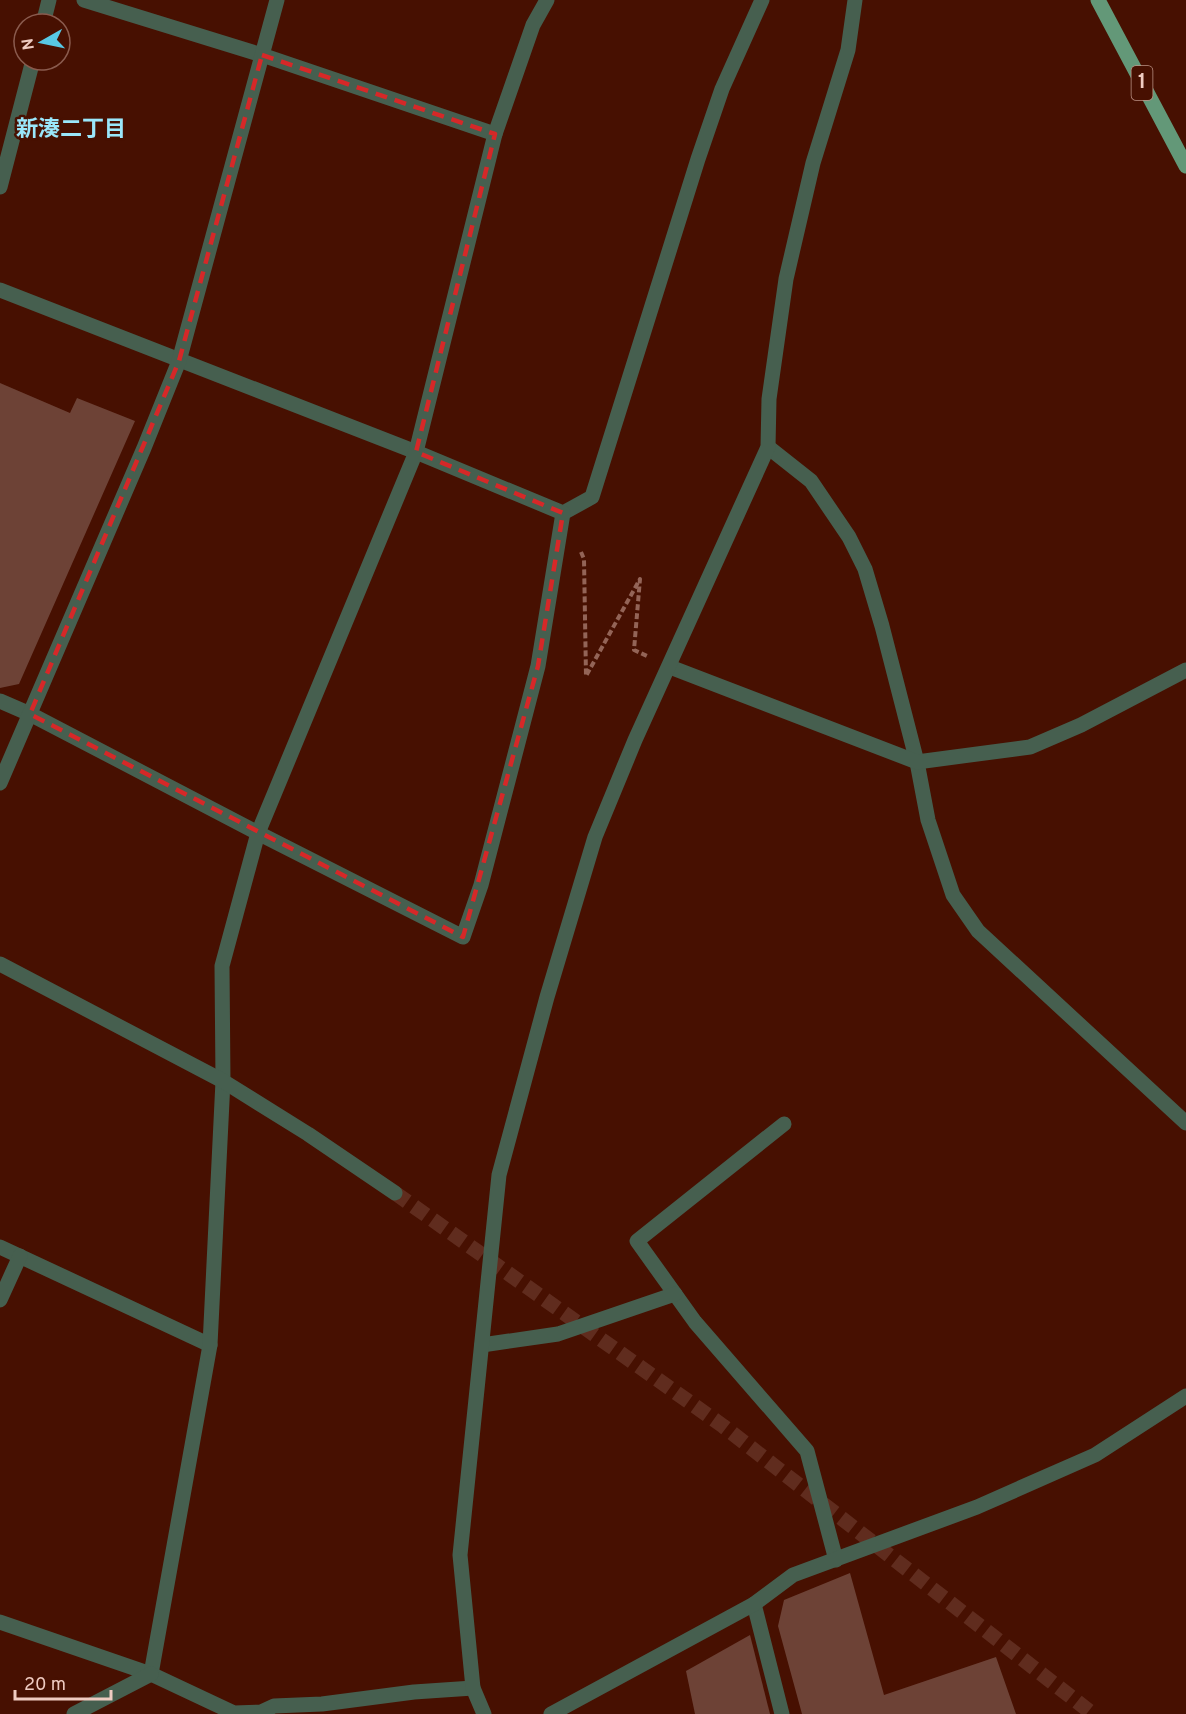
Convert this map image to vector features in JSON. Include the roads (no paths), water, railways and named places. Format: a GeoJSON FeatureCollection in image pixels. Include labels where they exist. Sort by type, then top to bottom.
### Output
{"type":"FeatureCollection","features":[{"type":"Feature","properties":{"kind":"main road","name":"1"},"geometry":{"type":"LineString","coordinates":[[1098,0],[1186,166]]}},
{"type":"Feature","properties":{"kind":"street"},"geometry":{"type":"LineString","coordinates":[[84,0],[262,55],[495,134]]}},
{"type":"Feature","properties":{"kind":"street"},"geometry":{"type":"LineString","coordinates":[[0,783],[179,361],[277,0]]}},
{"type":"Feature","properties":{"kind":"street"},"geometry":{"type":"LineString","coordinates":[[151,1674],[210,1345],[223,1081],[222,966],[258,833],[416,452],[495,134],[533,25],[547,0]]}},
{"type":"Feature","properties":{"kind":"street"},"geometry":{"type":"LineString","coordinates":[[563,513],[592,497],[718,99],[762,0]]}},
{"type":"Feature","properties":{"kind":"street"},"geometry":{"type":"LineString","coordinates":[[484,1714],[473,1688],[460,1555],[499,1175],[547,997],[595,837],[635,740],[768,447],[769,399],[786,279],[813,163],[848,50],[855,0]]}},
{"type":"Feature","properties":{"kind":"street"},"geometry":{"type":"LineString","coordinates":[[0,187],[30,72]]}},
{"type":"Feature","properties":{"kind":"street"},"geometry":{"type":"LineString","coordinates":[[0,291],[416,452],[563,513]]}},
{"type":"Feature","properties":{"kind":"street"},"geometry":{"type":"LineString","coordinates":[[768,447],[811,481],[849,537],[865,568],[917,762],[928,820],[953,895],[978,931],[1186,1123]]}},
{"type":"Feature","properties":{"kind":"street"},"geometry":{"type":"LineString","coordinates":[[0,701],[30,714],[463,937],[481,885],[538,666],[563,513]]}},
{"type":"Feature","properties":{"kind":"street"},"geometry":{"type":"LineString","coordinates":[[670,667],[917,762],[1030,747],[1081,725],[1186,670]]}},
{"type":"Feature","properties":{"kind":"street"},"geometry":{"type":"LineString","coordinates":[[0,964],[223,1081],[308,1134],[395,1193]]}},
{"type":"Feature","properties":{"kind":"street"},"geometry":{"type":"LineString","coordinates":[[784,1124],[637,1241],[695,1322],[807,1451],[836,1560]]}},
{"type":"Feature","properties":{"kind":"street"},"geometry":{"type":"LineString","coordinates":[[0,1247],[210,1345]]}},
{"type":"Feature","properties":{"kind":"street"},"geometry":{"type":"LineString","coordinates":[[0,1300],[20,1256]]}},
{"type":"Feature","properties":{"kind":"street"},"geometry":{"type":"LineString","coordinates":[[482,1345],[558,1334],[675,1294]]}},
{"type":"Feature","properties":{"kind":"street"},"geometry":{"type":"LineString","coordinates":[[551,1714],[754,1604],[792,1575],[977,1507],[1095,1455],[1186,1396]]}},
{"type":"Feature","properties":{"kind":"street"},"geometry":{"type":"LineString","coordinates":[[754,1604],[782,1714]]}},
{"type":"Feature","properties":{"kind":"street"},"geometry":{"type":"LineString","coordinates":[[0,1622],[151,1674],[234,1713],[261,1712],[274,1706],[322,1704],[414,1692],[473,1688]]}},
{"type":"Feature","properties":{"kind":"street"},"geometry":{"type":"LineString","coordinates":[[74,1714],[151,1674]]}},
{"type":"Feature","properties":{"kind":"tunnel"},"geometry":{"type":"LineString","coordinates":[[395,1193],[723,1426],[1093,1714]]}},
{"type":"Feature","properties":{"kind":"district","name":"新湊二丁目"},"geometry":{"type":"Point","coordinates":[71,130]}}]}
